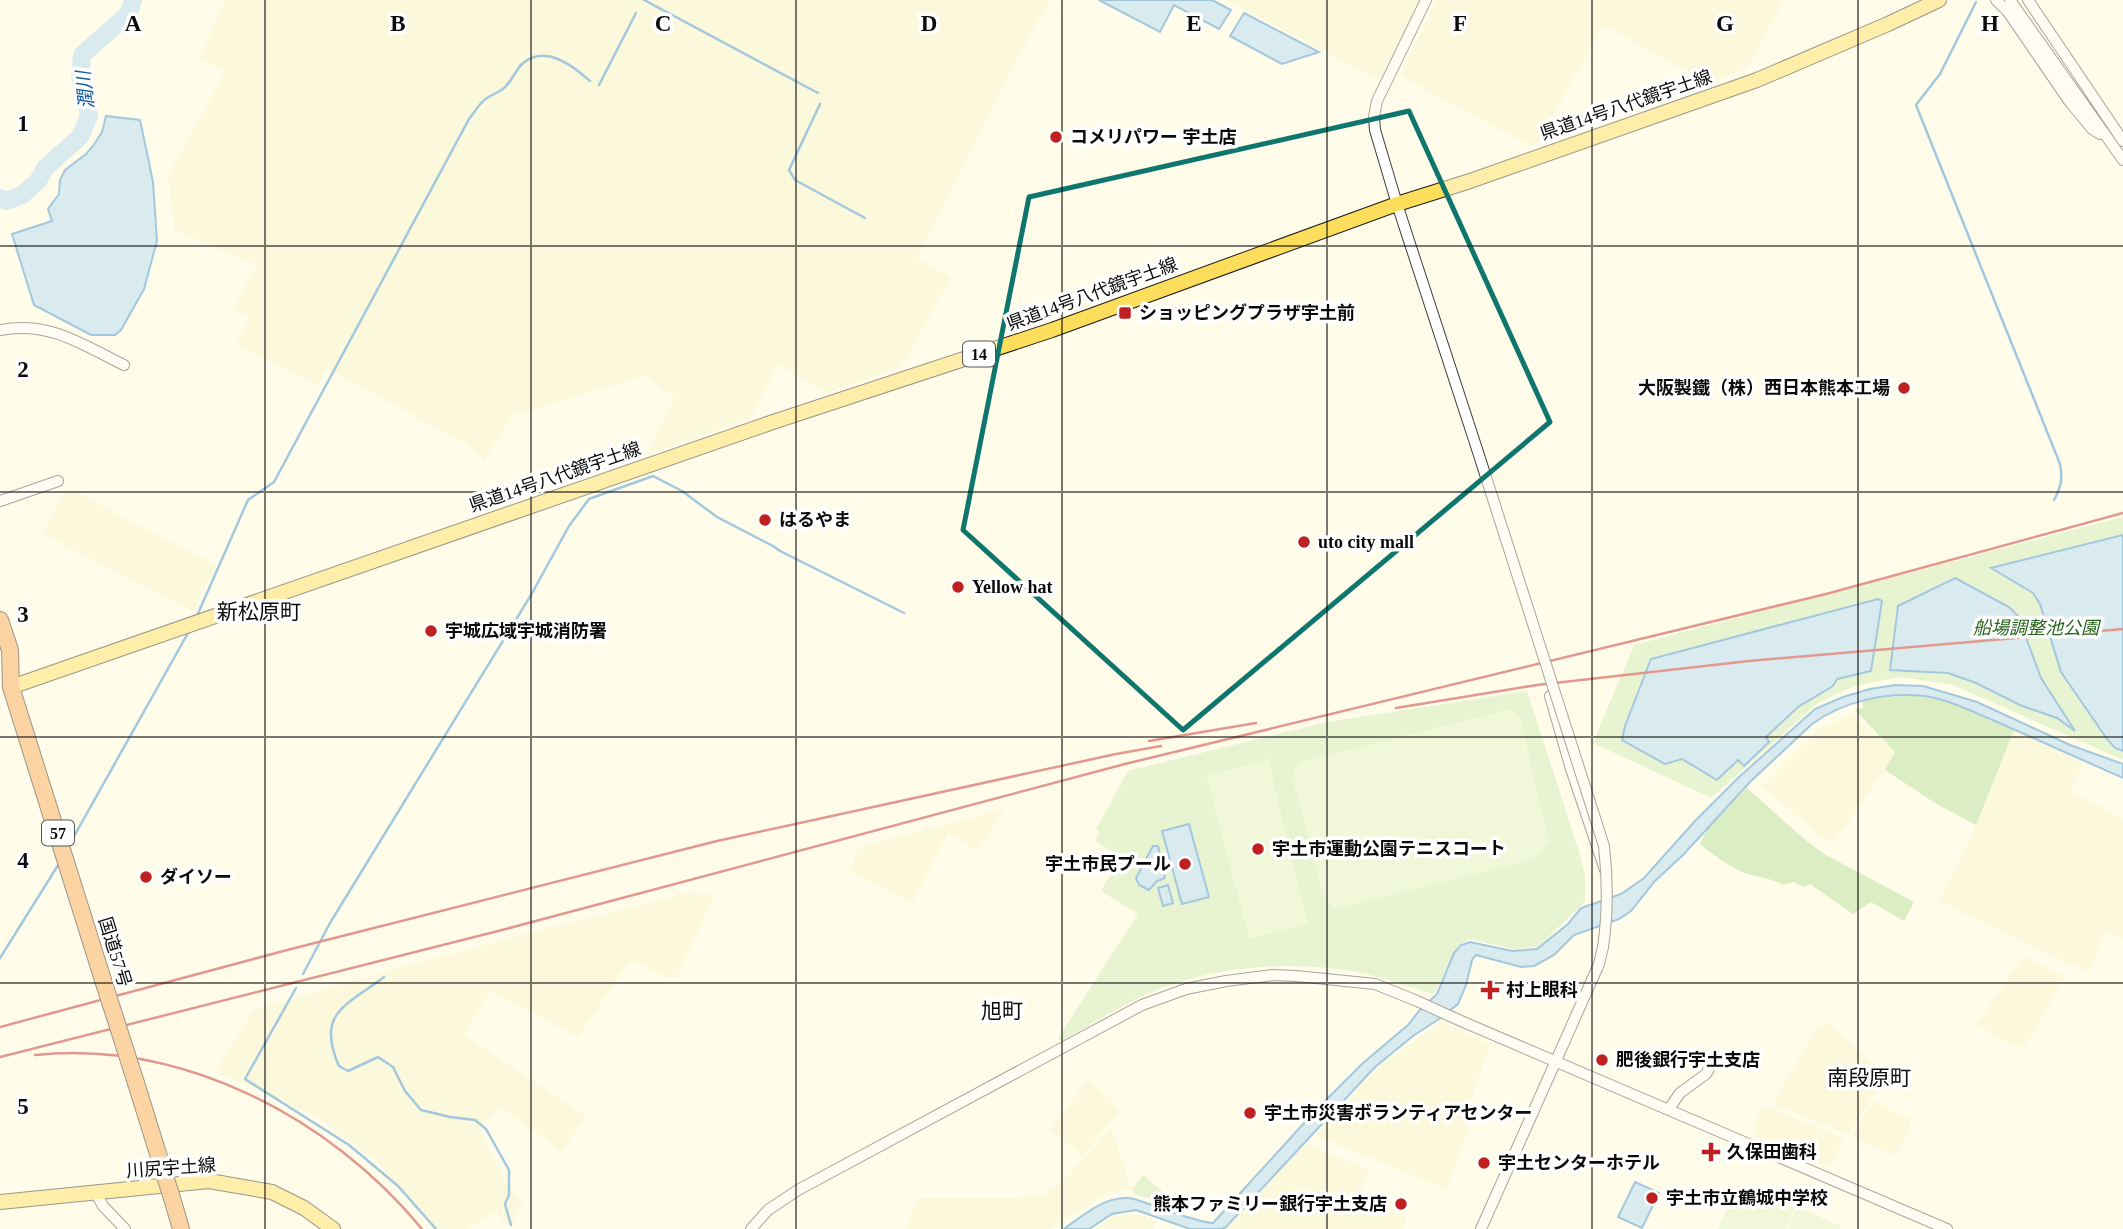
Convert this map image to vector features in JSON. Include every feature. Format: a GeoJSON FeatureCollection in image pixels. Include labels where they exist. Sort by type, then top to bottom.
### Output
{"type":"FeatureCollection","features":[{"type":"Feature","properties":{"kind":"highway"},"geometry":{"type":"LineString","coordinates":[[0,620],[9,650],[4,690]]}},
{"type":"Feature","properties":{"kind":"highway"},"geometry":{"type":"LineString","coordinates":[[0,674],[4,690]]}},
{"type":"Feature","properties":{"kind":"highway","name":"国道57号"},"geometry":{"type":"LineString","coordinates":[[4,690],[103,980],[181,1229]]}},
{"type":"Feature","properties":{"kind":"main road","name":"県道14号八代鏡宇土線"},"geometry":{"type":"LineString","coordinates":[[4,690],[760,426],[1052,330],[1397,204],[1757,80],[1939,0]]}},
{"type":"Feature","properties":{"kind":"main road","name":"川尻宇土線"},"geometry":{"type":"LineString","coordinates":[[0,1202],[209,1181],[272,1192],[304,1208],[333,1229]]}},
{"type":"Feature","properties":{"kind":"street"},"geometry":{"type":"LineString","coordinates":[[1426,0],[1377,101],[1375,130],[1604,846],[1608,876],[1608,911],[1599,964],[1481,1229]]}},
{"type":"Feature","properties":{"kind":"street"},"geometry":{"type":"LineString","coordinates":[[1996,0],[2008,12],[2069,101],[2092,129],[2109,140]]}},
{"type":"Feature","properties":{"kind":"street"},"geometry":{"type":"LineString","coordinates":[[2010,0],[2123,160]]}},
{"type":"Feature","properties":{"kind":"street"},"geometry":{"type":"LineString","coordinates":[[2028,0],[2123,141]]}},
{"type":"Feature","properties":{"kind":"street"},"geometry":{"type":"LineString","coordinates":[[0,330],[25,327],[49,330],[124,365]]}},
{"type":"Feature","properties":{"kind":"street"},"geometry":{"type":"LineString","coordinates":[[0,501],[58,481]]}},
{"type":"Feature","properties":{"kind":"street"},"geometry":{"type":"LineString","coordinates":[[1550,696],[1571,769],[1608,876]]}},
{"type":"Feature","properties":{"kind":"street"},"geometry":{"type":"LineString","coordinates":[[751,1229],[768,1210],[798,1190],[1142,1005],[1186,989],[1273,975],[1375,984],[1947,1229]]}},
{"type":"Feature","properties":{"kind":"street"},"geometry":{"type":"LineString","coordinates":[[1669,1109],[1680,1093],[1709,1069]]}},
{"type":"Feature","properties":{"kind":"street"},"geometry":{"type":"LineString","coordinates":[[95,1192],[103,1206],[125,1229]]}},
{"type":"Feature","properties":{"kind":"highlighted area"},"geometry":{"type":"Polygon","coordinates":[[[1409,111],[1550,422],[1183,730],[963,530],[1029,197],[1409,111]]]}},
{"type":"Feature","properties":{"kind":"green space"},"geometry":{"type":"Polygon","coordinates":[[[226,0],[1050,0],[1013,65],[917,258],[951,278],[901,367],[826,393],[779,364],[750,419],[647,455],[675,397],[644,376],[512,416],[485,460],[468,445],[328,369],[317,385],[235,344],[250,318],[234,308],[257,265],[175,230],[168,176],[225,72],[199,58],[226,0]]]}},
{"type":"Feature","properties":{"kind":"green space"},"geometry":{"type":"Polygon","coordinates":[[[1225,0],[1421,0],[1379,80],[1225,0]]]}},
{"type":"Feature","properties":{"kind":"green space"},"geometry":{"type":"Polygon","coordinates":[[[1437,0],[1784,0],[1747,68],[1710,84],[1603,25],[1537,144],[1530,146],[1400,76],[1437,0]]]}},
{"type":"Feature","properties":{"kind":"green space"},"geometry":{"type":"Polygon","coordinates":[[[67,488],[216,565],[193,611],[43,534],[67,488]]]}},
{"type":"Feature","properties":{"kind":"green space","name":"船場調整池公園"},"geometry":{"type":"Polygon","coordinates":[[[2123,517],[2123,760],[1953,685],[1901,677],[1854,686],[1818,703],[1711,798],[1593,743],[1634,645],[2123,517]]]}},
{"type":"Feature","properties":{"kind":"green space"},"geometry":{"type":"Polygon","coordinates":[[[1527,691],[1585,875],[1585,902],[1538,947],[1515,949],[1469,939],[1458,946],[1434,994],[1356,972],[1334,969],[1289,966],[1220,972],[1147,994],[1062,1041],[1058,1038],[1138,914],[1101,891],[1120,858],[1095,841],[1100,832],[1096,829],[1128,771],[1327,722],[1527,691]]]}},
{"type":"Feature","properties":{"kind":"green space"},"geometry":{"type":"Polygon","coordinates":[[[1913,695],[1960,704],[2014,730],[1976,825],[1935,803],[1885,770],[1895,752],[1855,710],[1863,708],[1862,700],[1913,695]]]}},
{"type":"Feature","properties":{"kind":"green space"},"geometry":{"type":"Polygon","coordinates":[[[1512,709],[1520,718],[1549,840],[1538,858],[1334,909],[1324,896],[1292,778],[1298,763],[1512,709]]]}},
{"type":"Feature","properties":{"kind":"green space"},"geometry":{"type":"Polygon","coordinates":[[[1852,714],[1896,753],[1834,843],[1818,834],[1762,786],[1820,729],[1852,714]]]}},
{"type":"Feature","properties":{"kind":"green space"},"geometry":{"type":"Polygon","coordinates":[[[2014,730],[2083,763],[2070,791],[2123,819],[2123,939],[2106,932],[2088,972],[1939,900],[1969,842],[2014,730]]]}},
{"type":"Feature","properties":{"kind":"green space","name":"宇土市運動公園テニスコート"},"geometry":{"type":"Polygon","coordinates":[[[1268,759],[1308,923],[1249,939],[1207,776],[1268,759]]]}},
{"type":"Feature","properties":{"kind":"green space"},"geometry":{"type":"Polygon","coordinates":[[[1747,788],[1824,854],[1914,902],[1904,921],[1871,902],[1853,914],[1810,884],[1803,887],[1794,882],[1783,885],[1745,873],[1727,864],[1700,844],[1708,828],[1747,788]]]}},
{"type":"Feature","properties":{"kind":"green space"},"geometry":{"type":"Polygon","coordinates":[[[1004,809],[978,851],[948,833],[913,902],[850,872],[859,847],[1004,809]]]}},
{"type":"Feature","properties":{"kind":"green space"},"geometry":{"type":"Polygon","coordinates":[[[687,893],[715,894],[677,976],[671,979],[630,960],[578,1037],[490,991],[464,1035],[586,1116],[561,1153],[501,1108],[478,1126],[505,1182],[523,1206],[508,1227],[496,1211],[468,1229],[436,1229],[374,1159],[321,1120],[264,1091],[215,1072],[254,1009],[415,963],[687,893]]]}},
{"type":"Feature","properties":{"kind":"green space"},"geometry":{"type":"Polygon","coordinates":[[[2023,956],[2065,976],[2025,1047],[2009,1043],[1977,1025],[2023,956]]]}},
{"type":"Feature","properties":{"kind":"green space"},"geometry":{"type":"Polygon","coordinates":[[[1825,1021],[1887,1074],[1848,1135],[1773,1104],[1818,1025],[1822,1027],[1825,1021]]]}},
{"type":"Feature","properties":{"kind":"green space"},"geometry":{"type":"Polygon","coordinates":[[[1441,1022],[1490,1044],[1463,1122],[1469,1126],[1446,1189],[1317,1134],[1381,1065],[1441,1022]]]}},
{"type":"Feature","properties":{"kind":"green space"},"geometry":{"type":"Polygon","coordinates":[[[1088,1080],[1107,1095],[1120,1111],[1083,1155],[1050,1130],[1088,1080]]]}},
{"type":"Feature","properties":{"kind":"green space"},"geometry":{"type":"Polygon","coordinates":[[[1874,1100],[1911,1118],[1912,1122],[1896,1156],[1850,1136],[1874,1100]]]}},
{"type":"Feature","properties":{"kind":"green space"},"geometry":{"type":"Polygon","coordinates":[[[1763,1105],[1844,1139],[1829,1167],[1755,1135],[1759,1126],[1754,1124],[1763,1105]]]}},
{"type":"Feature","properties":{"kind":"green space"},"geometry":{"type":"Polygon","coordinates":[[[1111,1127],[1132,1189],[1109,1192],[1049,1229],[906,1229],[918,1198],[1019,1198],[1041,1195],[1067,1177],[1111,1127]]]}},
{"type":"Feature","properties":{"kind":"green space"},"geometry":{"type":"Polygon","coordinates":[[[1305,1144],[1370,1170],[1357,1198],[1407,1218],[1402,1229],[1224,1229],[1305,1144]]]}},
{"type":"Feature","properties":{"kind":"green space"},"geometry":{"type":"Polygon","coordinates":[[[1143,1175],[1164,1193],[1156,1201],[1134,1194],[1132,1189],[1143,1175]]]}},
{"type":"Feature","properties":{"kind":"green space"},"geometry":{"type":"Polygon","coordinates":[[[1738,1185],[1795,1208],[1786,1229],[1718,1229],[1738,1185]]]}},
{"type":"Feature","properties":{"kind":"green space"},"geometry":{"type":"Polygon","coordinates":[[[1797,1207],[1841,1226],[1840,1229],[1788,1229],[1797,1207]]]}},
{"type":"Feature","properties":{"kind":"green space"},"geometry":{"type":"Polygon","coordinates":[[[1135,1214],[1157,1220],[1153,1229],[1094,1229],[1112,1217],[1135,1214]]]}},
{"type":"Feature","properties":{"kind":"water"},"geometry":{"type":"Polygon","coordinates":[[[1099,0],[1212,0],[1231,10],[1219,29],[1174,5],[1160,32],[1099,0]]]}},
{"type":"Feature","properties":{"kind":"water"},"geometry":{"type":"Polygon","coordinates":[[[1244,13],[1319,52],[1282,64],[1230,36],[1244,13]]]}},
{"type":"Feature","properties":{"kind":"water"},"geometry":{"type":"Polygon","coordinates":[[[106,116],[140,120],[153,182],[157,241],[144,289],[121,330],[115,335],[91,335],[34,305],[12,234],[52,221],[48,209],[59,194],[60,180],[65,170],[93,146],[102,132],[106,116]]]}},
{"type":"Feature","properties":{"kind":"water"},"geometry":{"type":"Polygon","coordinates":[[[2123,535],[2123,751],[2115,748],[2107,739],[2061,672],[2040,604],[2033,593],[1991,568],[2123,535]]]}},
{"type":"Feature","properties":{"kind":"water"},"geometry":{"type":"Polygon","coordinates":[[[1955,578],[2009,607],[2018,616],[2041,678],[2075,731],[2057,718],[2022,706],[1976,683],[1948,673],[1890,670],[1898,606],[1955,578]]]}},
{"type":"Feature","properties":{"kind":"water"},"geometry":{"type":"Polygon","coordinates":[[[1878,599],[1882,601],[1871,671],[1837,679],[1833,686],[1798,707],[1766,737],[1769,742],[1744,766],[1738,760],[1717,780],[1682,759],[1665,764],[1622,740],[1651,659],[1878,599]]]}},
{"type":"Feature","properties":{"kind":"water"},"geometry":{"type":"Polygon","coordinates":[[[1895,685],[1923,686],[1977,702],[2070,745],[2123,764],[2123,778],[1969,710],[1933,698],[1895,695],[1865,700],[1838,709],[1812,724],[1750,782],[1683,855],[1655,881],[1631,911],[1619,919],[1574,935],[1554,955],[1534,966],[1521,967],[1476,955],[1458,1004],[1375,1067],[1226,1227],[1190,1229],[1136,1210],[1112,1214],[1089,1229],[1064,1229],[1105,1202],[1124,1198],[1213,1223],[1315,1111],[1363,1063],[1408,1025],[1437,994],[1454,953],[1461,945],[1470,942],[1512,951],[1537,949],[1568,924],[1581,908],[1621,894],[1644,878],[1739,777],[1815,709],[1843,697],[1895,685]]]}},
{"type":"Feature","properties":{"kind":"water","name":"宇土市民プール"},"geometry":{"type":"Polygon","coordinates":[[[1189,824],[1209,897],[1182,904],[1162,831],[1189,824]]]}},
{"type":"Feature","properties":{"kind":"water"},"geometry":{"type":"Polygon","coordinates":[[[1153,846],[1158,846],[1165,878],[1157,881],[1149,890],[1139,885],[1136,878],[1153,846]]]}},
{"type":"Feature","properties":{"kind":"water"},"geometry":{"type":"Polygon","coordinates":[[[1168,885],[1173,903],[1163,906],[1158,888],[1168,885]]]}},
{"type":"Feature","properties":{"kind":"water"},"geometry":{"type":"Polygon","coordinates":[[[1635,1182],[1659,1193],[1642,1228],[1618,1217],[1635,1182]]]}},
{"type":"Feature","properties":{"kind":"waterway","name":"潤川"},"geometry":{"type":"LineString","coordinates":[[0,198],[6,201],[22,195],[38,181],[45,168],[80,137],[89,116],[80,76],[82,55],[129,13],[133,0]]}},
{"type":"Feature","properties":{"kind":"waterway"},"geometry":{"type":"LineString","coordinates":[[644,0],[818,93]]}},
{"type":"Feature","properties":{"kind":"waterway"},"geometry":{"type":"LineString","coordinates":[[1976,2],[1940,74],[1916,105],[2060,464],[2061,483],[2054,500]]}},
{"type":"Feature","properties":{"kind":"waterway"},"geometry":{"type":"LineString","coordinates":[[599,85],[636,13]]}},
{"type":"Feature","properties":{"kind":"waterway"},"geometry":{"type":"LineString","coordinates":[[196,618],[248,500],[274,482],[477,108],[484,100],[504,88],[522,64],[531,58],[549,56],[558,59],[590,81]]}},
{"type":"Feature","properties":{"kind":"waterway"},"geometry":{"type":"LineString","coordinates":[[820,104],[789,170],[795,180],[865,218]]}},
{"type":"Feature","properties":{"kind":"waterway"},"geometry":{"type":"LineString","coordinates":[[303,974],[330,923],[531,595],[569,526],[589,499],[653,476],[682,491],[717,517],[904,613]]}},
{"type":"Feature","properties":{"kind":"waterway"},"geometry":{"type":"LineString","coordinates":[[68,847],[188,633]]}},
{"type":"Feature","properties":{"kind":"waterway"},"geometry":{"type":"LineString","coordinates":[[0,958],[60,862]]}},
{"type":"Feature","properties":{"kind":"waterway"},"geometry":{"type":"LineString","coordinates":[[384,977],[348,1003],[333,1021],[331,1033],[339,1066],[348,1071],[378,1057],[393,1067],[405,1091],[421,1110],[475,1120],[486,1129],[509,1170],[509,1195],[505,1204],[511,1225]]}},
{"type":"Feature","properties":{"kind":"waterway"},"geometry":{"type":"LineString","coordinates":[[296,988],[245,1079],[349,1145],[398,1186],[436,1229]]}},
{"type":"Feature","properties":{"kind":"railway"},"geometry":{"type":"LineString","coordinates":[[0,1057],[502,930],[1125,764],[1826,594],[2123,513]]}},
{"type":"Feature","properties":{"kind":"railway"},"geometry":{"type":"LineString","coordinates":[[1396,708],[1537,685],[1749,661],[2123,629]]}},
{"type":"Feature","properties":{"kind":"railway"},"geometry":{"type":"LineString","coordinates":[[1149,741],[1256,723]]}},
{"type":"Feature","properties":{"kind":"railway"},"geometry":{"type":"LineString","coordinates":[[0,1027],[291,949],[717,841],[1161,746]]}},
{"type":"Feature","properties":{"kind":"railway"},"geometry":{"type":"LineString","coordinates":[[35,1055],[90,1054],[145,1060],[198,1074],[249,1094],[298,1121],[343,1152],[385,1189],[422,1229]]}},
{"type":"Feature","properties":{"kind":"place","name":"コメリパワー 宇土店"},"geometry":{"type":"Point","coordinates":[1056,137]}},
{"type":"Feature","properties":{"kind":"place","name":"ショッピングプラザ宇土前"},"geometry":{"type":"Point","coordinates":[1125,313]}},
{"type":"Feature","properties":{"kind":"place","name":"大阪製鐵（株）西日本熊本工場"},"geometry":{"type":"Point","coordinates":[1904,388]}},
{"type":"Feature","properties":{"kind":"place","name":"はるやま"},"geometry":{"type":"Point","coordinates":[765,520]}},
{"type":"Feature","properties":{"kind":"place","name":"uto city mall"},"geometry":{"type":"Point","coordinates":[1304,542]}},
{"type":"Feature","properties":{"kind":"place","name":"Yellow hat"},"geometry":{"type":"Point","coordinates":[958,587]}},
{"type":"Feature","properties":{"kind":"place","name":"宇城広域宇城消防署"},"geometry":{"type":"Point","coordinates":[431,631]}},
{"type":"Feature","properties":{"kind":"place","name":"宇土市運動公園テニスコート"},"geometry":{"type":"Point","coordinates":[1258,849]}},
{"type":"Feature","properties":{"kind":"place","name":"宇土市民プール"},"geometry":{"type":"Point","coordinates":[1185,864]}},
{"type":"Feature","properties":{"kind":"place","name":"ダイソー"},"geometry":{"type":"Point","coordinates":[146,877]}},
{"type":"Feature","properties":{"kind":"place","name":"村上眼科"},"geometry":{"type":"Point","coordinates":[1490,990]}},
{"type":"Feature","properties":{"kind":"place","name":"肥後銀行宇土支店"},"geometry":{"type":"Point","coordinates":[1602,1060]}},
{"type":"Feature","properties":{"kind":"place","name":"宇土市災害ボランティアセンター"},"geometry":{"type":"Point","coordinates":[1250,1113]}},
{"type":"Feature","properties":{"kind":"place","name":"久保田歯科"},"geometry":{"type":"Point","coordinates":[1711,1152]}},
{"type":"Feature","properties":{"kind":"place","name":"宇土センターホテル"},"geometry":{"type":"Point","coordinates":[1484,1163]}},
{"type":"Feature","properties":{"kind":"place","name":"宇土市立鶴城中学校"},"geometry":{"type":"Point","coordinates":[1652,1198]}},
{"type":"Feature","properties":{"kind":"place","name":"熊本ファミリー銀行宇土支店"},"geometry":{"type":"Point","coordinates":[1401,1204]}},
{"type":"Feature","properties":{"kind":"district","name":"新松原町"},"geometry":{"type":"Point","coordinates":[259,612]}},
{"type":"Feature","properties":{"kind":"district","name":"旭町"},"geometry":{"type":"Point","coordinates":[1002,1011]}},
{"type":"Feature","properties":{"kind":"district","name":"南段原町"},"geometry":{"type":"Point","coordinates":[1869,1078]}}]}
